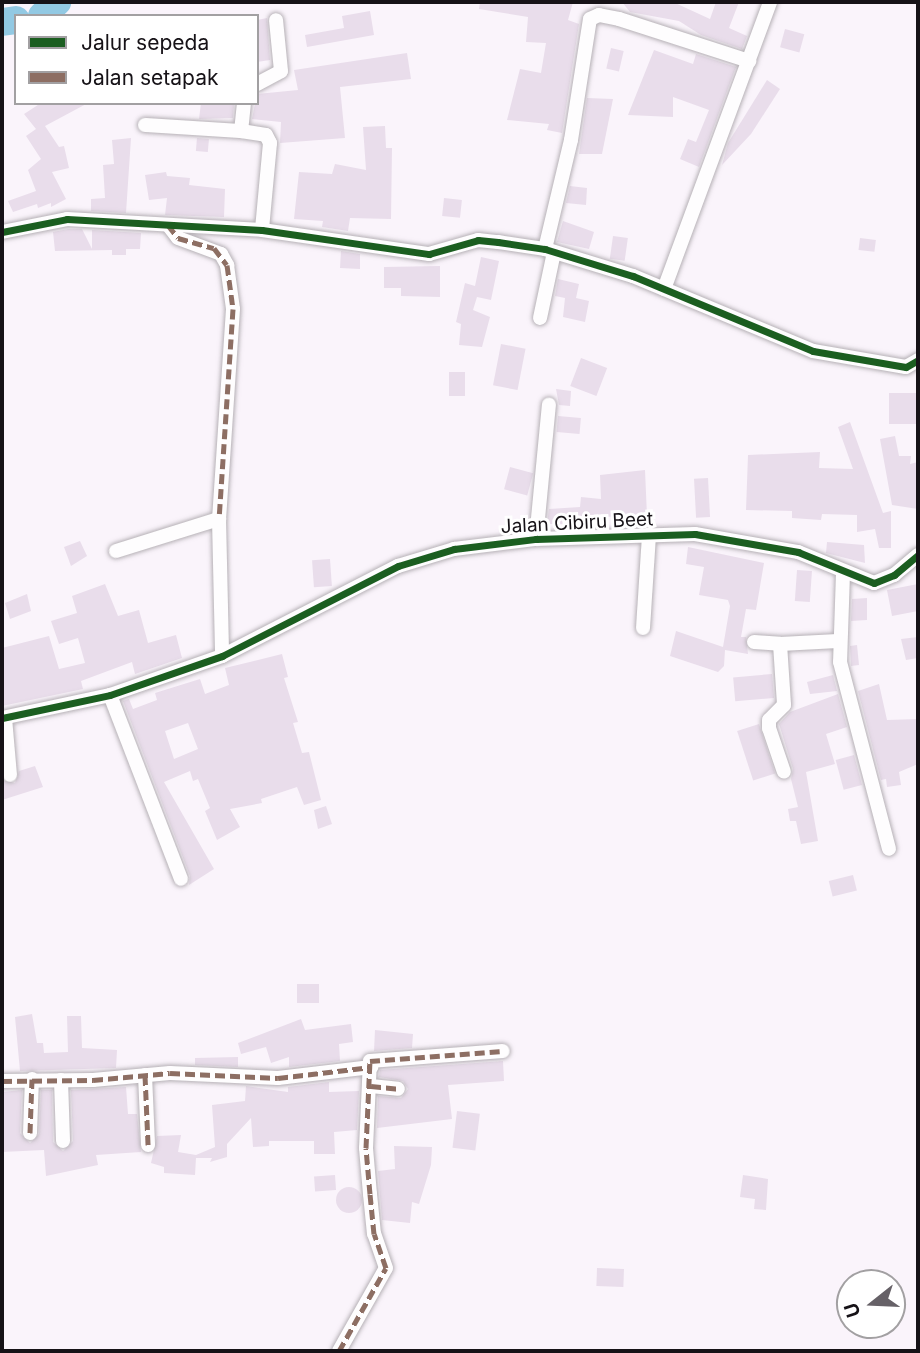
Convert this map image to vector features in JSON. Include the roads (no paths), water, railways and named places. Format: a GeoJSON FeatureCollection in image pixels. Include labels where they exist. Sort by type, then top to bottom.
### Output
{"type":"FeatureCollection","features":[{"type":"Feature","properties":{"kind":"street"},"geometry":{"type":"LineString","coordinates":[[664,289],[770,2]]}},
{"type":"Feature","properties":{"kind":"street"},"geometry":{"type":"LineString","coordinates":[[540,317],[590,19],[599,15],[619,19],[748,61]]}},
{"type":"Feature","properties":{"kind":"street"},"geometry":{"type":"LineString","coordinates":[[259,84],[282,71],[276,20]]}},
{"type":"Feature","properties":{"kind":"street"},"geometry":{"type":"LineString","coordinates":[[240,131],[244,105]]}},
{"type":"Feature","properties":{"kind":"street"},"geometry":{"type":"LineString","coordinates":[[145,125],[266,135],[270,143],[262,230]]}},
{"type":"Feature","properties":{"kind":"street"},"geometry":{"type":"LineString","coordinates":[[2,232],[67,219],[262,230],[429,254],[478,240],[549,251],[664,289],[813,351],[906,367],[918,360]]}},
{"type":"Feature","properties":{"kind":"street"},"geometry":{"type":"LineString","coordinates":[[168,225],[178,238],[214,248],[227,264],[233,309],[219,519],[222,656]]}},
{"type":"Feature","properties":{"kind":"street"},"geometry":{"type":"LineString","coordinates":[[536,539],[549,405]]}},
{"type":"Feature","properties":{"kind":"street"},"geometry":{"type":"LineString","coordinates":[[116,551],[219,519]]}},
{"type":"Feature","properties":{"kind":"street"},"geometry":{"type":"LineString","coordinates":[[643,628],[649,534]]}},
{"type":"Feature","properties":{"kind":"street","name":"Jalan Cibiru Beet"},"geometry":{"type":"LineString","coordinates":[[3,718],[110,695],[222,656],[398,566],[454,549],[536,539],[695,534],[778,547],[874,583],[894,575],[918,555]]}},
{"type":"Feature","properties":{"kind":"street"},"geometry":{"type":"LineString","coordinates":[[843,573],[838,641],[889,849]]}},
{"type":"Feature","properties":{"kind":"street"},"geometry":{"type":"LineString","coordinates":[[754,642],[780,644],[838,641]]}},
{"type":"Feature","properties":{"kind":"street"},"geometry":{"type":"LineString","coordinates":[[780,644],[784,705],[769,720],[769,727],[784,772]]}},
{"type":"Feature","properties":{"kind":"street"},"geometry":{"type":"LineString","coordinates":[[110,695],[181,879]]}},
{"type":"Feature","properties":{"kind":"street"},"geometry":{"type":"LineString","coordinates":[[3,718],[10,775]]}},
{"type":"Feature","properties":{"kind":"street"},"geometry":{"type":"LineString","coordinates":[[339,1351],[386,1268],[374,1234],[366,1149],[371,1067],[375,1059],[503,1051]]}},
{"type":"Feature","properties":{"kind":"street"},"geometry":{"type":"LineString","coordinates":[[2,1081],[145,1075],[278,1078],[371,1067]]}},
{"type":"Feature","properties":{"kind":"street"},"geometry":{"type":"LineString","coordinates":[[145,1075],[148,1145]]}},
{"type":"Feature","properties":{"kind":"street"},"geometry":{"type":"LineString","coordinates":[[30,1133],[32,1079]]}},
{"type":"Feature","properties":{"kind":"street"},"geometry":{"type":"LineString","coordinates":[[61,1080],[63,1141]]}},
{"type":"Feature","properties":{"kind":"street"},"geometry":{"type":"LineString","coordinates":[[371,1086],[398,1089]]}},
{"type":"Feature","properties":{"kind":"waterway"},"geometry":{"type":"LineString","coordinates":[[44,14],[57,2]]}},
{"type":"Feature","properties":{"kind":"waterway"},"geometry":{"type":"LineString","coordinates":[[2,22],[14,20]]}}]}
